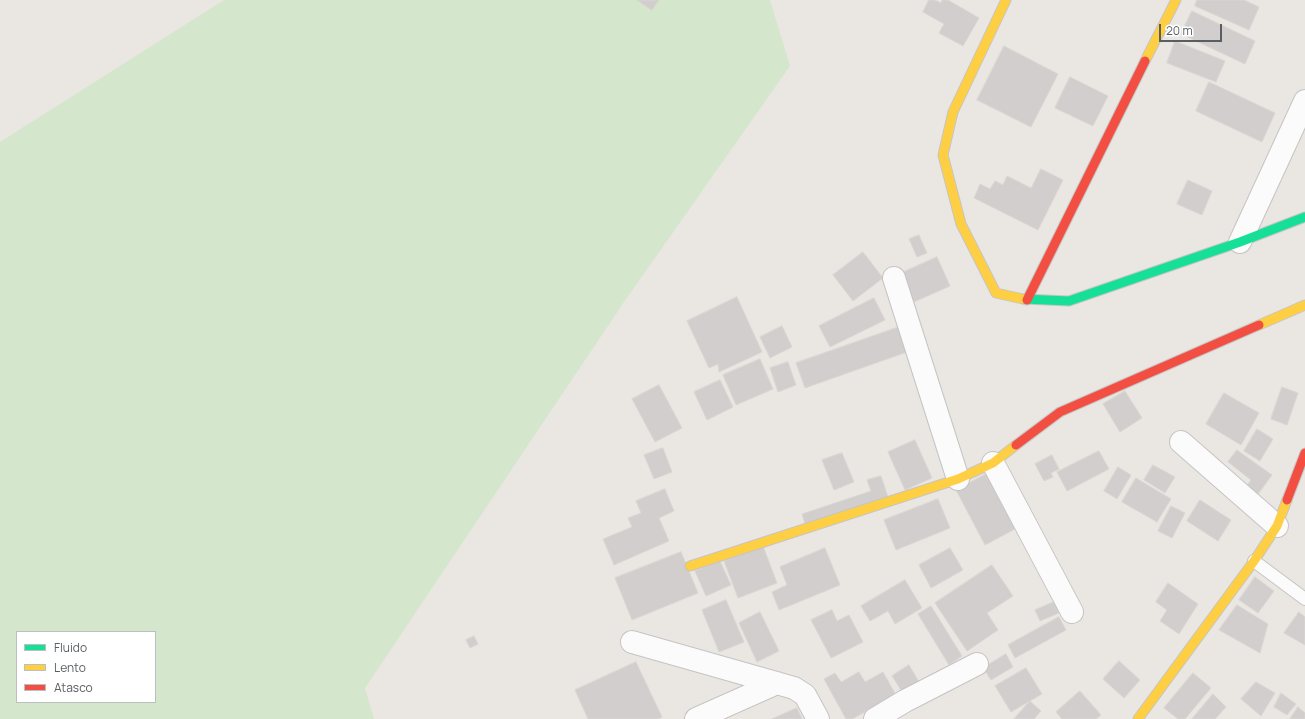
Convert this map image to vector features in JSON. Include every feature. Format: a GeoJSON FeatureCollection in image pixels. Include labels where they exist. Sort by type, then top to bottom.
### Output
{"type":"FeatureCollection","features":[{"type":"Feature","properties":{"kind":"street"},"geometry":{"type":"LineString","coordinates":[[1006,0],[953,112],[943,155],[961,224],[996,293],[1027,300],[1070,301],[1240,242],[1305,217]]}},
{"type":"Feature","properties":{"kind":"street"},"geometry":{"type":"LineString","coordinates":[[1027,300],[1176,0]]}},
{"type":"Feature","properties":{"kind":"street"},"geometry":{"type":"LineString","coordinates":[[1240,242],[1305,101]]}},
{"type":"Feature","properties":{"kind":"street"},"geometry":{"type":"LineString","coordinates":[[894,278],[958,479]]}},
{"type":"Feature","properties":{"kind":"street"},"geometry":{"type":"LineString","coordinates":[[690,566],[958,479],[993,463],[1060,412],[1305,305]]}},
{"type":"Feature","properties":{"kind":"street"},"geometry":{"type":"LineString","coordinates":[[1181,442],[1277,526]]}},
{"type":"Feature","properties":{"kind":"street"},"geometry":{"type":"LineString","coordinates":[[1138,719],[1186,656],[1254,561],[1277,526],[1305,453]]}},
{"type":"Feature","properties":{"kind":"street"},"geometry":{"type":"LineString","coordinates":[[993,463],[1072,612]]}},
{"type":"Feature","properties":{"kind":"street"},"geometry":{"type":"LineString","coordinates":[[632,642],[794,688],[804,695],[818,719]]}},
{"type":"Feature","properties":{"kind":"street"},"geometry":{"type":"LineString","coordinates":[[875,719],[905,701],[977,664]]}},
{"type":"Feature","properties":{"kind":"street"},"geometry":{"type":"LineString","coordinates":[[696,719],[777,682]]}},
{"type":"Feature","properties":{"kind":"lane"},"geometry":{"type":"LineString","coordinates":[[1254,561],[1305,599]]}},
{"type":"Feature","properties":{"kind":"green space"},"geometry":{"type":"Polygon","coordinates":[[[224,0],[770,0],[790,66],[624,302],[365,688],[374,719],[0,719],[0,142],[224,0]]]}},
{"type":"Feature","properties":{"kind":"building"},"geometry":{"type":"Polygon","coordinates":[[[637,0],[659,0],[652,10],[637,0]]]}},
{"type":"Feature","properties":{"kind":"building"},"geometry":{"type":"Polygon","coordinates":[[[929,0],[935,0],[941,3],[942,0],[948,0],[979,18],[963,46],[939,33],[944,24],[923,12],[929,0]]]}},
{"type":"Feature","properties":{"kind":"building"},"geometry":{"type":"Polygon","coordinates":[[[1197,0],[1244,0],[1259,7],[1249,30],[1195,6],[1197,0]]]}},
{"type":"Feature","properties":{"kind":"building"},"geometry":{"type":"Polygon","coordinates":[[[1192,11],[1255,41],[1245,64],[1181,34],[1192,11]]]}},
{"type":"Feature","properties":{"kind":"building"},"geometry":{"type":"Polygon","coordinates":[[[1175,41],[1225,61],[1216,82],[1167,63],[1175,41]]]}},
{"type":"Feature","properties":{"kind":"building"},"geometry":{"type":"Polygon","coordinates":[[[1004,46],[1058,74],[1031,127],[977,100],[1004,46]]]}},
{"type":"Feature","properties":{"kind":"building"},"geometry":{"type":"Polygon","coordinates":[[[1070,77],[1108,96],[1093,126],[1055,108],[1070,77]]]}},
{"type":"Feature","properties":{"kind":"building"},"geometry":{"type":"Polygon","coordinates":[[[1209,82],[1275,113],[1262,142],[1196,111],[1209,82]]]}},
{"type":"Feature","properties":{"kind":"building"},"geometry":{"type":"Polygon","coordinates":[[[1041,169],[1063,180],[1038,230],[974,198],[980,184],[990,189],[995,181],[1003,185],[1007,176],[1031,188],[1041,169]]]}},
{"type":"Feature","properties":{"kind":"building"},"geometry":{"type":"Polygon","coordinates":[[[1188,180],[1212,191],[1202,215],[1177,204],[1188,180]]]}},
{"type":"Feature","properties":{"kind":"building"},"geometry":{"type":"Polygon","coordinates":[[[919,235],[927,253],[917,257],[909,239],[919,235]]]}},
{"type":"Feature","properties":{"kind":"building"},"geometry":{"type":"Polygon","coordinates":[[[863,252],[883,278],[853,301],[833,275],[863,252]]]}},
{"type":"Feature","properties":{"kind":"building"},"geometry":{"type":"Polygon","coordinates":[[[937,257],[950,286],[907,305],[895,276],[937,257]]]}},
{"type":"Feature","properties":{"kind":"building"},"geometry":{"type":"Polygon","coordinates":[[[737,297],[762,352],[719,372],[718,364],[709,368],[687,321],[737,297]]]}},
{"type":"Feature","properties":{"kind":"building"},"geometry":{"type":"Polygon","coordinates":[[[874,298],[885,320],[830,347],[819,326],[874,298]]]}},
{"type":"Feature","properties":{"kind":"building"},"geometry":{"type":"Polygon","coordinates":[[[782,326],[792,347],[770,358],[760,337],[782,326]]]}},
{"type":"Feature","properties":{"kind":"building"},"geometry":{"type":"Polygon","coordinates":[[[899,327],[907,352],[805,388],[796,363],[899,327]]]}},
{"type":"Feature","properties":{"kind":"building"},"geometry":{"type":"Polygon","coordinates":[[[760,359],[773,389],[736,405],[723,375],[760,359]]]}},
{"type":"Feature","properties":{"kind":"building"},"geometry":{"type":"Polygon","coordinates":[[[788,362],[796,385],[778,392],[770,368],[788,362]]]}},
{"type":"Feature","properties":{"kind":"building"},"geometry":{"type":"Polygon","coordinates":[[[720,380],[733,407],[707,420],[694,392],[720,380]]]}},
{"type":"Feature","properties":{"kind":"building"},"geometry":{"type":"Polygon","coordinates":[[[659,385],[682,428],[655,442],[632,399],[659,385]]]}},
{"type":"Feature","properties":{"kind":"building"},"geometry":{"type":"Polygon","coordinates":[[[1282,387],[1298,393],[1287,425],[1271,419],[1282,387]]]}},
{"type":"Feature","properties":{"kind":"building"},"geometry":{"type":"Polygon","coordinates":[[[1125,391],[1142,418],[1120,432],[1103,404],[1125,391]]]}},
{"type":"Feature","properties":{"kind":"building"},"geometry":{"type":"Polygon","coordinates":[[[1224,393],[1259,413],[1241,445],[1206,424],[1224,393]]]}},
{"type":"Feature","properties":{"kind":"building"},"geometry":{"type":"Polygon","coordinates":[[[1257,429],[1273,439],[1260,461],[1244,451],[1257,429]]]}},
{"type":"Feature","properties":{"kind":"building"},"geometry":{"type":"Polygon","coordinates":[[[915,440],[932,478],[905,490],[888,452],[915,440]]]}},
{"type":"Feature","properties":{"kind":"building"},"geometry":{"type":"Polygon","coordinates":[[[663,448],[672,472],[654,479],[644,455],[663,448]]]}},
{"type":"Feature","properties":{"kind":"building"},"geometry":{"type":"Polygon","coordinates":[[[1237,450],[1272,475],[1253,501],[1242,492],[1251,480],[1228,462],[1237,450]]]}},
{"type":"Feature","properties":{"kind":"building"},"geometry":{"type":"Polygon","coordinates":[[[1099,451],[1109,469],[1067,491],[1057,472],[1099,451]]]}},
{"type":"Feature","properties":{"kind":"building"},"geometry":{"type":"Polygon","coordinates":[[[842,453],[854,482],[834,490],[822,460],[842,453]]]}},
{"type":"Feature","properties":{"kind":"building"},"geometry":{"type":"Polygon","coordinates":[[[1052,455],[1059,469],[1051,473],[1053,477],[1044,481],[1035,464],[1052,455]]]}},
{"type":"Feature","properties":{"kind":"building"},"geometry":{"type":"Polygon","coordinates":[[[1153,465],[1175,477],[1165,493],[1144,480],[1153,465]]]}},
{"type":"Feature","properties":{"kind":"building"},"geometry":{"type":"Polygon","coordinates":[[[1118,467],[1131,475],[1117,499],[1104,491],[1118,467]]]}},
{"type":"Feature","properties":{"kind":"building"},"geometry":{"type":"Polygon","coordinates":[[[986,474],[1015,529],[985,545],[956,490],[986,474]]]}},
{"type":"Feature","properties":{"kind":"building"},"geometry":{"type":"Polygon","coordinates":[[[881,476],[889,500],[806,527],[802,514],[871,491],[867,480],[881,476]]]}},
{"type":"Feature","properties":{"kind":"building"},"geometry":{"type":"Polygon","coordinates":[[[1136,478],[1171,499],[1157,522],[1122,502],[1136,478]]]}},
{"type":"Feature","properties":{"kind":"building"},"geometry":{"type":"Polygon","coordinates":[[[665,489],[674,511],[659,518],[669,541],[614,565],[603,539],[632,527],[628,518],[641,513],[636,501],[665,489]]]}},
{"type":"Feature","properties":{"kind":"building"},"geometry":{"type":"Polygon","coordinates":[[[938,499],[950,528],[896,550],[884,520],[938,499]]]}},
{"type":"Feature","properties":{"kind":"building"},"geometry":{"type":"Polygon","coordinates":[[[1200,500],[1231,520],[1218,541],[1187,521],[1200,500]]]}},
{"type":"Feature","properties":{"kind":"building"},"geometry":{"type":"Polygon","coordinates":[[[1171,506],[1185,513],[1172,538],[1158,531],[1171,506]]]}},
{"type":"Feature","properties":{"kind":"building"},"geometry":{"type":"Polygon","coordinates":[[[763,546],[777,583],[738,598],[724,561],[763,546]]]}},
{"type":"Feature","properties":{"kind":"building"},"geometry":{"type":"Polygon","coordinates":[[[825,548],[840,585],[779,610],[772,592],[787,585],[780,567],[825,548]]]}},
{"type":"Feature","properties":{"kind":"building"},"geometry":{"type":"Polygon","coordinates":[[[950,548],[963,570],[931,588],[919,565],[950,548]]]}},
{"type":"Feature","properties":{"kind":"building"},"geometry":{"type":"Polygon","coordinates":[[[681,552],[698,593],[632,620],[615,578],[681,552]]]}},
{"type":"Feature","properties":{"kind":"building"},"geometry":{"type":"Polygon","coordinates":[[[720,561],[731,585],[706,596],[695,571],[720,561]]]}},
{"type":"Feature","properties":{"kind":"building"},"geometry":{"type":"Polygon","coordinates":[[[992,565],[1013,596],[987,613],[998,630],[967,651],[935,603],[992,565]]]}},
{"type":"Feature","properties":{"kind":"building"},"geometry":{"type":"Polygon","coordinates":[[[1255,577],[1274,591],[1258,613],[1239,600],[1255,577]]]}},
{"type":"Feature","properties":{"kind":"building"},"geometry":{"type":"Polygon","coordinates":[[[905,580],[922,608],[895,624],[888,611],[870,621],[861,606],[905,580]]]}},
{"type":"Feature","properties":{"kind":"building"},"geometry":{"type":"Polygon","coordinates":[[[1168,583],[1198,604],[1179,634],[1160,621],[1167,610],[1156,602],[1168,583]]]}},
{"type":"Feature","properties":{"kind":"building"},"geometry":{"type":"Polygon","coordinates":[[[726,600],[744,642],[719,652],[702,610],[726,600]]]}},
{"type":"Feature","properties":{"kind":"building"},"geometry":{"type":"Polygon","coordinates":[[[1054,602],[1059,613],[1040,621],[1035,610],[1054,602]]]}},
{"type":"Feature","properties":{"kind":"building"},"geometry":{"type":"Polygon","coordinates":[[[1237,605],[1268,624],[1260,653],[1219,630],[1237,605]]]}},
{"type":"Feature","properties":{"kind":"building"},"geometry":{"type":"Polygon","coordinates":[[[931,606],[962,656],[949,665],[918,614],[931,606]]]}},
{"type":"Feature","properties":{"kind":"building"},"geometry":{"type":"Polygon","coordinates":[[[832,610],[837,621],[849,615],[863,642],[831,658],[811,620],[832,610]]]}},
{"type":"Feature","properties":{"kind":"building"},"geometry":{"type":"Polygon","coordinates":[[[760,612],[779,651],[757,662],[739,623],[760,612]]]}},
{"type":"Feature","properties":{"kind":"building"},"geometry":{"type":"Polygon","coordinates":[[[1299,612],[1305,617],[1305,645],[1284,633],[1299,612]]]}},
{"type":"Feature","properties":{"kind":"building"},"geometry":{"type":"Polygon","coordinates":[[[1059,617],[1066,630],[1015,658],[1008,645],[1059,617]]]}},
{"type":"Feature","properties":{"kind":"building"},"geometry":{"type":"Polygon","coordinates":[[[474,636],[478,644],[470,648],[466,640],[474,636]]]}},
{"type":"Feature","properties":{"kind":"building"},"geometry":{"type":"Polygon","coordinates":[[[1006,654],[1013,667],[991,680],[983,668],[1006,654]]]}},
{"type":"Feature","properties":{"kind":"building"},"geometry":{"type":"Polygon","coordinates":[[[1119,661],[1140,680],[1124,698],[1103,679],[1119,661]]]}},
{"type":"Feature","properties":{"kind":"building"},"geometry":{"type":"Polygon","coordinates":[[[636,662],[662,717],[658,719],[588,719],[575,690],[636,662]]]}},
{"type":"Feature","properties":{"kind":"building"},"geometry":{"type":"Polygon","coordinates":[[[909,665],[922,687],[901,690],[892,676],[909,665]]]}},
{"type":"Feature","properties":{"kind":"building"},"geometry":{"type":"Polygon","coordinates":[[[1026,668],[1042,694],[1011,712],[995,686],[1026,668]]]}},
{"type":"Feature","properties":{"kind":"building"},"geometry":{"type":"Polygon","coordinates":[[[859,672],[865,682],[883,672],[896,695],[852,719],[846,719],[824,679],[835,673],[841,682],[859,672]]]}},
{"type":"Feature","properties":{"kind":"building"},"geometry":{"type":"Polygon","coordinates":[[[1193,673],[1211,688],[1185,719],[1178,719],[1164,708],[1193,673]]]}},
{"type":"Feature","properties":{"kind":"building"},"geometry":{"type":"Polygon","coordinates":[[[1256,682],[1275,693],[1261,716],[1241,699],[1256,682]]]}},
{"type":"Feature","properties":{"kind":"building"},"geometry":{"type":"Polygon","coordinates":[[[1080,691],[1101,715],[1096,719],[1062,719],[1056,712],[1080,691]]]}},
{"type":"Feature","properties":{"kind":"building"},"geometry":{"type":"Polygon","coordinates":[[[1281,693],[1296,704],[1287,715],[1274,707],[1281,693]]]}},
{"type":"Feature","properties":{"kind":"building"},"geometry":{"type":"Polygon","coordinates":[[[1213,694],[1226,707],[1215,719],[1192,719],[1213,694]]]}},
{"type":"Feature","properties":{"kind":"building"},"geometry":{"type":"Polygon","coordinates":[[[1030,701],[1041,711],[1034,719],[1014,719],[1030,701]]]}},
{"type":"Feature","properties":{"kind":"building"},"geometry":{"type":"Polygon","coordinates":[[[1298,707],[1305,713],[1305,719],[1290,719],[1298,707]]]}},
{"type":"Feature","properties":{"kind":"building"},"geometry":{"type":"Polygon","coordinates":[[[797,708],[802,719],[772,719],[797,708]]]}},
{"type":"Feature","properties":{"kind":"traffic: fast"},"geometry":{"type":"LineString","coordinates":[[1023,299],[1069,301],[1240,242],[1305,217]]}},
{"type":"Feature","properties":{"kind":"traffic: slow"},"geometry":{"type":"LineString","coordinates":[[1006,0],[953,112],[943,155],[961,224],[996,293],[1023,299]]}},
{"type":"Feature","properties":{"kind":"traffic: slow"},"geometry":{"type":"LineString","coordinates":[[1145,61],[1176,0]]}},
{"type":"Feature","properties":{"kind":"traffic: slow"},"geometry":{"type":"LineString","coordinates":[[1259,325],[1305,305]]}},
{"type":"Feature","properties":{"kind":"traffic: slow"},"geometry":{"type":"LineString","coordinates":[[690,566],[958,479],[993,463],[1016,445]]}},
{"type":"Feature","properties":{"kind":"traffic: slow"},"geometry":{"type":"LineString","coordinates":[[1138,719],[1254,561],[1277,526],[1287,500]]}},
{"type":"Feature","properties":{"kind":"traffic: jam"},"geometry":{"type":"LineString","coordinates":[[1027,300],[1145,61]]}},
{"type":"Feature","properties":{"kind":"traffic: jam"},"geometry":{"type":"LineString","coordinates":[[1016,445],[1060,412],[1259,325]]}},
{"type":"Feature","properties":{"kind":"traffic: jam"},"geometry":{"type":"LineString","coordinates":[[1287,500],[1305,453]]}}]}
